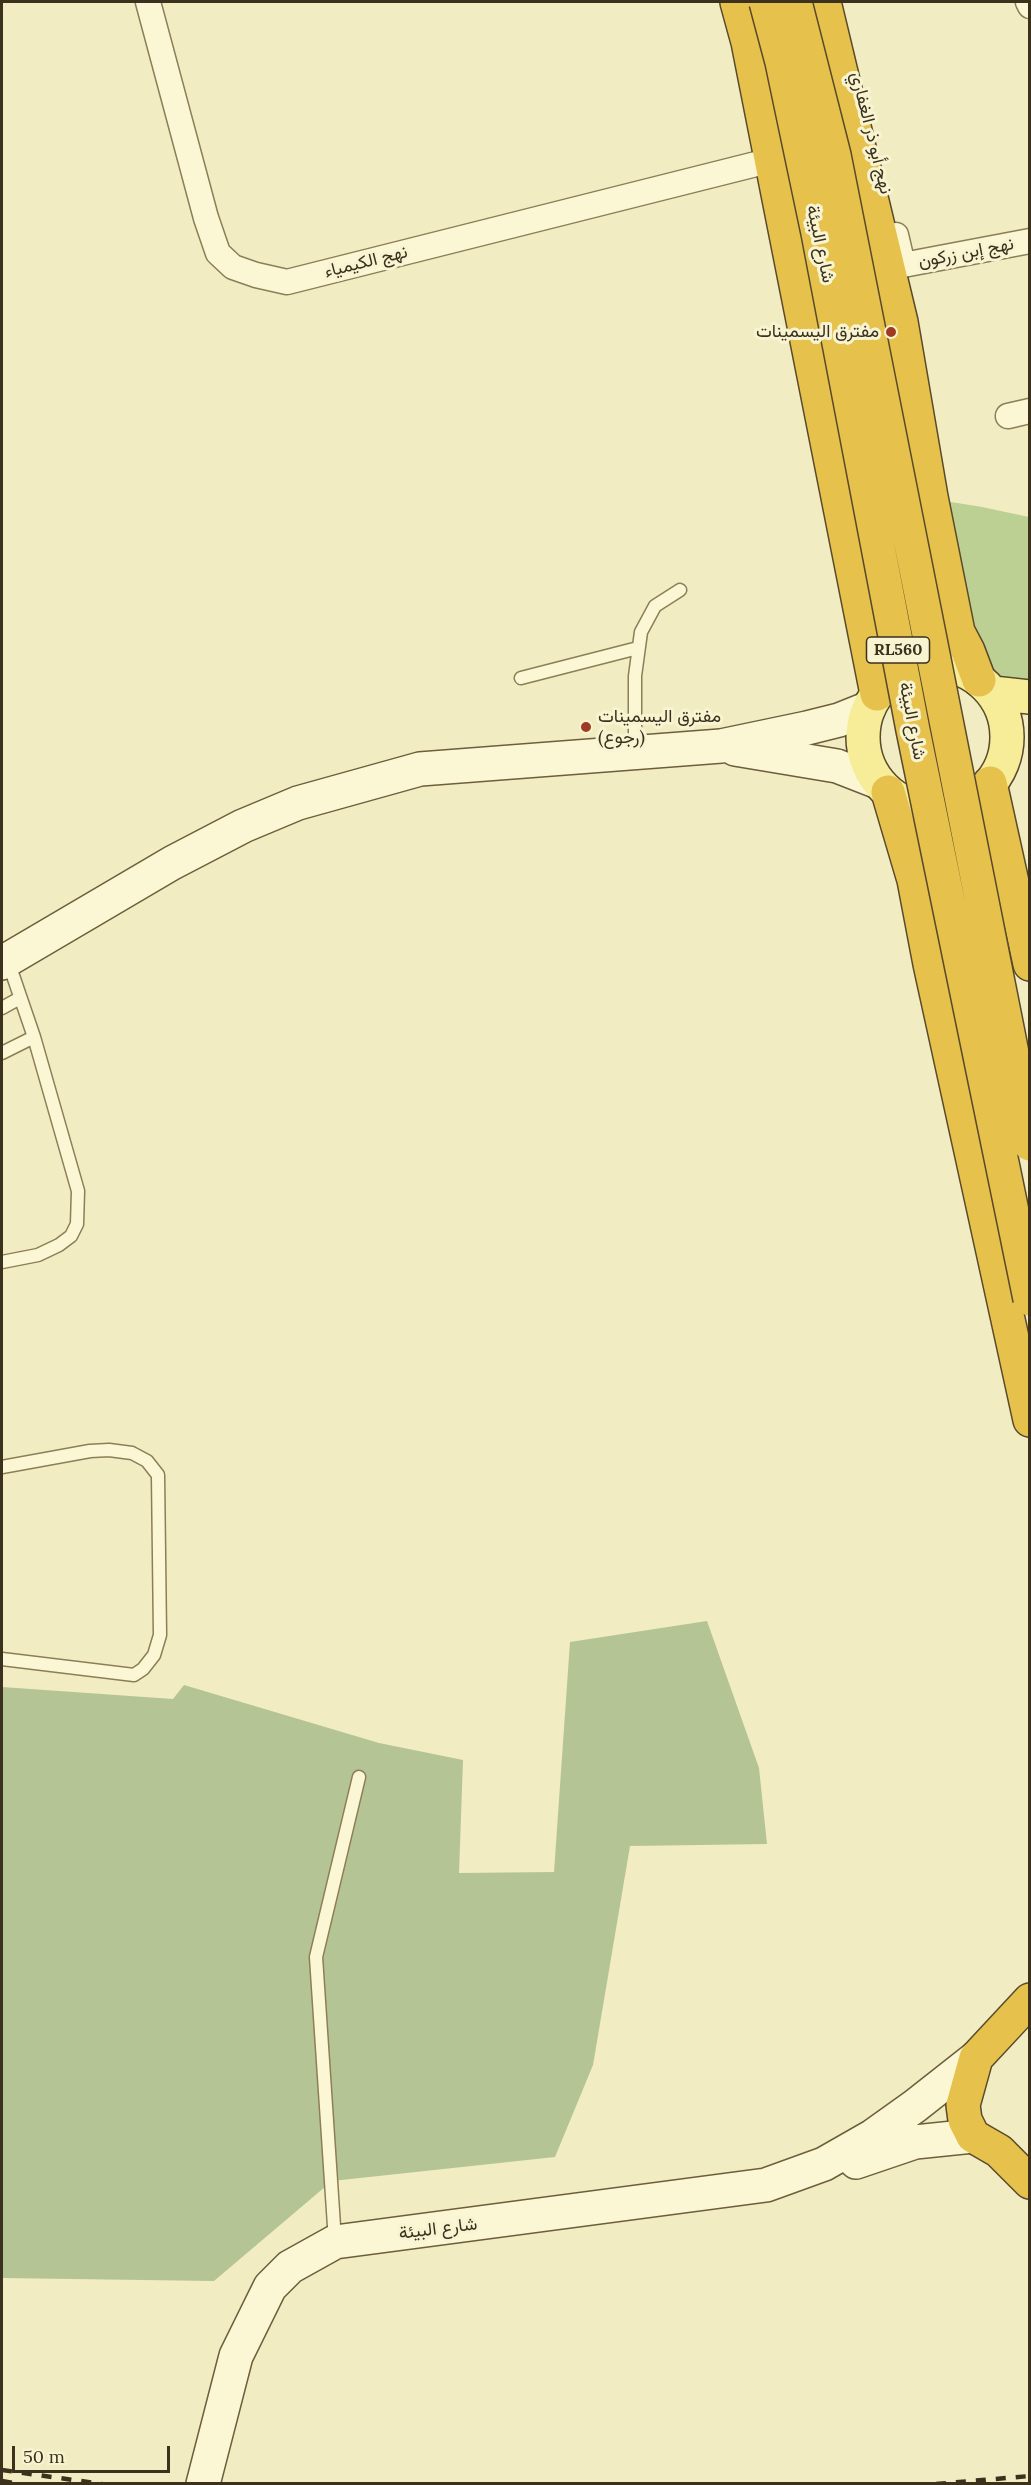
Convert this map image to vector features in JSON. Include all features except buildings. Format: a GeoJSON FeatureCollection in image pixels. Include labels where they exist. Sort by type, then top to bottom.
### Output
{"type":"FeatureCollection","features":[{"type":"Feature","properties":{"kind":"highway"},"geometry":{"type":"LineString","coordinates":[[737,2],[748,42],[772,160],[873,701]]}},
{"type":"Feature","properties":{"kind":"highway","name":"شارع البيئة"},"geometry":{"type":"LineString","coordinates":[[766,2],[782,62],[823,256],[913,730],[1029,1299]]}},
{"type":"Feature","properties":{"kind":"highway","name":"RL560"},"geometry":{"type":"LineString","coordinates":[[795,2],[834,155],[1029,1144]]}},
{"type":"Feature","properties":{"kind":"highway"},"geometry":{"type":"LineString","coordinates":[[824,2],[901,322],[931,497],[958,632],[986,686]]}},
{"type":"Feature","properties":{"kind":"highway"},"geometry":{"type":"LineString","coordinates":[[1008,764],[1029,964]]}},
{"type":"Feature","properties":{"kind":"highway"},"geometry":{"type":"LineString","coordinates":[[883,787],[915,880],[930,964],[1029,1420]]}},
{"type":"Feature","properties":{"kind":"highway"},"geometry":{"type":"LineString","coordinates":[[1029,2000],[976,2058],[963,2105],[965,2120],[973,2136],[999,2151],[1023,2173],[1029,2182]]}},
{"type":"Feature","properties":{"kind":"main road"},"geometry":{"type":"LineString","coordinates":[[4,961],[172,863],[243,826],[298,804],[420,769],[721,747],[839,720],[873,701],[893,678],[914,668],[937,665],[959,669],[986,686],[1029,697]]}},
{"type":"Feature","properties":{"kind":"main road"},"geometry":{"type":"LineString","coordinates":[[721,747],[837,766],[883,787],[907,804],[930,809],[952,807],[973,799],[1008,764],[1004,714],[986,686]]}},
{"type":"Feature","properties":{"kind":"main road"},"geometry":{"type":"LineString","coordinates":[[873,701],[863,727],[863,746],[868,765],[883,787]]}},
{"type":"Feature","properties":{"kind":"main road"},"geometry":{"type":"LineString","coordinates":[[824,2164],[873,2136],[976,2058]]}},
{"type":"Feature","properties":{"kind":"main road"},"geometry":{"type":"LineString","coordinates":[[824,2164],[852,2163],[915,2142],[973,2136]]}},
{"type":"Feature","properties":{"kind":"main road","name":"شارع البيئة"},"geometry":{"type":"LineString","coordinates":[[203,2484],[236,2356],[270,2287],[291,2267],[335,2242],[766,2185],[824,2164]]}},
{"type":"Feature","properties":{"kind":"street","name":"نهج الكيمياء"},"geometry":{"type":"LineString","coordinates":[[148,2],[206,218],[218,253],[233,267],[256,275],[287,282],[772,160]]}},
{"type":"Feature","properties":{"kind":"street","name":"نهج أبو ذر الغفاري"},"geometry":{"type":"LineString","coordinates":[[839,2],[903,265]]}},
{"type":"Feature","properties":{"kind":"street"},"geometry":{"type":"LineString","coordinates":[[1028,2],[1029,6]]}},
{"type":"Feature","properties":{"kind":"street","name":"نهج إبن زركون"},"geometry":{"type":"LineString","coordinates":[[903,265],[1029,241]]}},
{"type":"Feature","properties":{"kind":"lane"},"geometry":{"type":"LineString","coordinates":[[635,753],[634,701],[641,632],[655,606],[680,590]]}},
{"type":"Feature","properties":{"kind":"lane"},"geometry":{"type":"LineString","coordinates":[[521,678],[638,648]]}},
{"type":"Feature","properties":{"kind":"lane"},"geometry":{"type":"LineString","coordinates":[[2,1262],[38,1255],[59,1245],[71,1236],[77,1224],[78,1191],[34,1037],[4,961]]}},
{"type":"Feature","properties":{"kind":"lane"},"geometry":{"type":"LineString","coordinates":[[2,1008],[20,998]]}},
{"type":"Feature","properties":{"kind":"lane"},"geometry":{"type":"LineString","coordinates":[[2,1053],[34,1037]]}},
{"type":"Feature","properties":{"kind":"lane"},"geometry":{"type":"LineString","coordinates":[[2,1467],[99,1450],[132,1454],[147,1461],[158,1475],[160,1635],[154,1655],[143,1669],[134,1675],[2,1659]]}},
{"type":"Feature","properties":{"kind":"lane"},"geometry":{"type":"LineString","coordinates":[[335,2242],[316,1957],[359,1777]]}},
{"type":"Feature","properties":{"kind":"green space"},"geometry":{"type":"Polygon","coordinates":[[[926,498],[1029,517],[1029,683],[1008,683],[977,665],[926,498]]]}},
{"type":"Feature","properties":{"kind":"green space"},"geometry":{"type":"Polygon","coordinates":[[[707,1621],[759,1768],[767,1844],[630,1846],[593,2065],[555,2157],[332,2181],[214,2281],[2,2278],[2,1687],[173,1699],[184,1685],[379,1743],[463,1760],[459,1873],[554,1872],[570,1642],[707,1621]]]}},
{"type":"Feature","properties":{"kind":"railway"},"geometry":{"type":"LineString","coordinates":[[2,2470],[102,2484]]}},
{"type":"Feature","properties":{"kind":"railway"},"geometry":{"type":"LineString","coordinates":[[936,2484],[1030,2476]]}},
{"type":"Feature","properties":{"kind":"railway"},"geometry":{"type":"LineString","coordinates":[[2,2481],[19,2484]]}},
{"type":"Feature","properties":{"kind":"place","name":"مفترق اليسمينات"},"geometry":{"type":"Point","coordinates":[891,332]}},
{"type":"Feature","properties":{"kind":"place","name":"مفترق اليسمينات (رجوع)"},"geometry":{"type":"Point","coordinates":[586,727]}}]}
